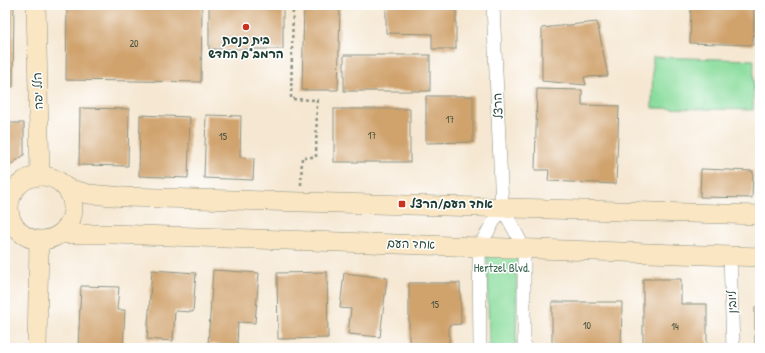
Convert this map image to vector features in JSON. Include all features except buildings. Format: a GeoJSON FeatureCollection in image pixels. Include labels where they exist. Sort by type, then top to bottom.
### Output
{"type":"FeatureCollection","features":[{"type":"Feature","properties":{"kind":"street","name":"הלל יפה"},"geometry":{"type":"LineString","coordinates":[[36,5],[40,176]]}},
{"type":"Feature","properties":{"kind":"street","name":"הרצל"},"geometry":{"type":"LineString","coordinates":[[493,5],[502,207],[524,248],[524,348]]}},
{"type":"Feature","properties":{"kind":"street"},"geometry":{"type":"LineString","coordinates":[[40,176],[50,177],[56,179],[66,188],[71,195],[74,212],[67,228],[61,234],[47,240],[39,241],[24,236],[9,222],[9,193],[23,181],[40,176]]}},
{"type":"Feature","properties":{"kind":"street"},"geometry":{"type":"LineString","coordinates":[[66,188],[88,194],[111,196],[760,215]]}},
{"type":"Feature","properties":{"kind":"street"},"geometry":{"type":"LineString","coordinates":[[480,348],[479,246],[502,207]]}},
{"type":"Feature","properties":{"kind":"street","name":"אחד העם"},"geometry":{"type":"LineString","coordinates":[[61,234],[121,234],[760,257]]}},
{"type":"Feature","properties":{"kind":"street"},"geometry":{"type":"LineString","coordinates":[[37,348],[39,241]]}},
{"type":"Feature","properties":{"kind":"street","name":"ליובין"},"geometry":{"type":"LineString","coordinates":[[730,256],[733,348]]}},
{"type":"Feature","properties":{"kind":"path"},"geometry":{"type":"LineString","coordinates":[[293,5],[291,99],[317,100],[316,157],[302,157],[301,202]]}},
{"type":"Feature","properties":{"kind":"green space"},"geometry":{"type":"Polygon","coordinates":[[[653,57],[754,60],[753,110],[652,108],[653,57]]]}},
{"type":"Feature","properties":{"kind":"green space","name":"Hertzel Blvd."},"geometry":{"type":"Polygon","coordinates":[[[487,253],[517,254],[516,348],[489,348],[487,253]]]}},
{"type":"Feature","properties":{"kind":"place","name":"בית כנסת הרמב\"ם החדש"},"geometry":{"type":"Point","coordinates":[246,27]}},
{"type":"Feature","properties":{"kind":"place","name":"אחד העם/הרצל"},"geometry":{"type":"Point","coordinates":[402,204]}}]}
